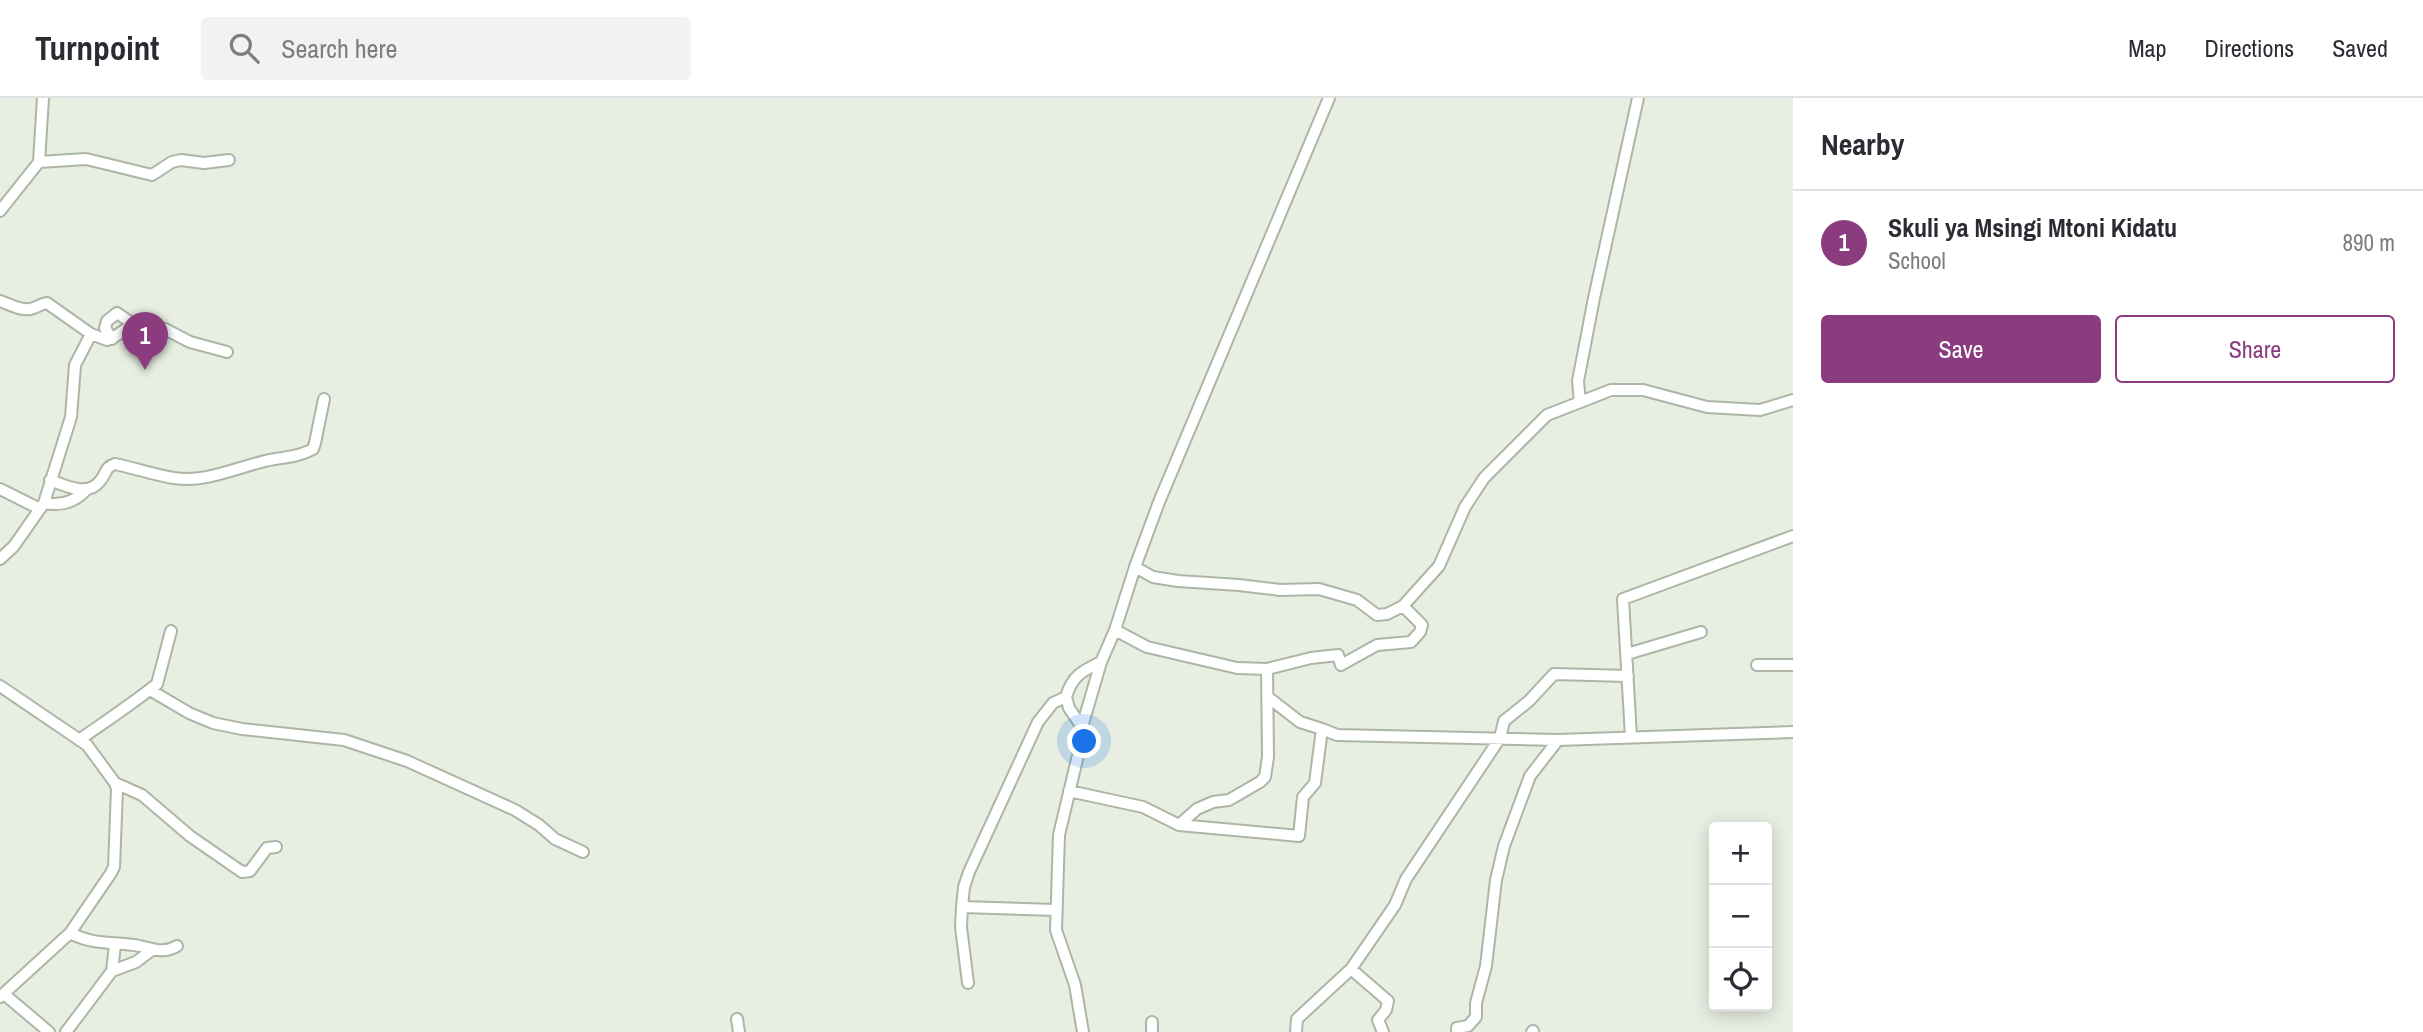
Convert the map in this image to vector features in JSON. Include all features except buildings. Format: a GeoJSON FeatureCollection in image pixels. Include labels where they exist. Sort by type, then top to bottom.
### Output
{"type":"FeatureCollection","features":[{"type":"Feature","properties":{"kind":"street"},"geometry":{"type":"LineString","coordinates":[[0,211],[39,162],[43,98]]}},
{"type":"Feature","properties":{"kind":"street"},"geometry":{"type":"LineString","coordinates":[[1083,1032],[1075,985],[1056,930],[1059,835],[1082,727],[1101,662],[1115,630],[1159,502],[1329,98]]}},
{"type":"Feature","properties":{"kind":"street"},"geometry":{"type":"LineString","coordinates":[[1580,402],[1578,381],[1638,98]]}},
{"type":"Feature","properties":{"kind":"street"},"geometry":{"type":"LineString","coordinates":[[39,162],[86,159],[152,175],[172,162],[181,160],[204,163],[229,160]]}},
{"type":"Feature","properties":{"kind":"street"},"geometry":{"type":"LineString","coordinates":[[0,301],[23,309],[34,309],[39,304],[47,303],[102,340],[112,339],[133,324]]}},
{"type":"Feature","properties":{"kind":"street"},"geometry":{"type":"LineString","coordinates":[[112,339],[105,328],[111,317],[117,313],[133,324],[165,329],[176,337],[227,352]]}},
{"type":"Feature","properties":{"kind":"street"},"geometry":{"type":"LineString","coordinates":[[1,556],[14,546],[42,506],[71,417],[75,365],[91,334]]}},
{"type":"Feature","properties":{"kind":"street"},"geometry":{"type":"LineString","coordinates":[[1135,567],[1153,577],[1178,581],[1280,590],[1318,589],[1357,600],[1377,615],[1387,614],[1403,606],[1439,566],[1465,507],[1484,478],[1547,415],[1611,390],[1643,390],[1707,407],[1760,410],[1793,400]]}},
{"type":"Feature","properties":{"kind":"street"},"geometry":{"type":"LineString","coordinates":[[0,489],[42,506],[54,505],[80,496],[100,482],[106,468],[115,464],[174,478],[192,479],[308,452],[316,443],[324,399]]}},
{"type":"Feature","properties":{"kind":"street"},"geometry":{"type":"LineString","coordinates":[[51,480],[86,490]]}},
{"type":"Feature","properties":{"kind":"street"},"geometry":{"type":"LineString","coordinates":[[1631,737],[1623,599],[1793,536]]}},
{"type":"Feature","properties":{"kind":"street"},"geometry":{"type":"LineString","coordinates":[[1115,630],[1147,647],[1237,668],[1267,669],[1311,658],[1338,655],[1341,665],[1377,645],[1411,642],[1420,632],[1422,625],[1403,606]]}},
{"type":"Feature","properties":{"kind":"street"},"geometry":{"type":"LineString","coordinates":[[79,740],[158,684],[171,631]]}},
{"type":"Feature","properties":{"kind":"street"},"geometry":{"type":"LineString","coordinates":[[1627,654],[1701,632]]}},
{"type":"Feature","properties":{"kind":"street"},"geometry":{"type":"LineString","coordinates":[[1082,727],[1069,708],[1066,697],[1070,684],[1082,671],[1101,662]]}},
{"type":"Feature","properties":{"kind":"street"},"geometry":{"type":"LineString","coordinates":[[1757,665],[1793,665]]}},
{"type":"Feature","properties":{"kind":"street"},"geometry":{"type":"LineString","coordinates":[[1180,825],[1197,809],[1229,800],[1265,777],[1268,757],[1267,669]]}},
{"type":"Feature","properties":{"kind":"street"},"geometry":{"type":"LineString","coordinates":[[1296,1032],[1297,1018],[1351,969],[1395,905],[1406,879],[1500,737],[1504,720],[1529,701],[1554,674],[1628,676]]}},
{"type":"Feature","properties":{"kind":"street"},"geometry":{"type":"LineString","coordinates":[[0,686],[87,746],[117,789],[114,867],[69,933],[2,995],[49,1032]]}},
{"type":"Feature","properties":{"kind":"street"},"geometry":{"type":"LineString","coordinates":[[150,690],[212,723],[242,729],[344,740],[407,761],[515,810],[555,839],[583,852]]}},
{"type":"Feature","properties":{"kind":"street"},"geometry":{"type":"LineString","coordinates":[[968,983],[961,927],[964,887],[1038,722],[1053,702],[1066,697]]}},
{"type":"Feature","properties":{"kind":"street"},"geometry":{"type":"LineString","coordinates":[[1269,698],[1300,722],[1337,735],[1558,740],[1793,732]]}},
{"type":"Feature","properties":{"kind":"street"},"geometry":{"type":"LineString","coordinates":[[1069,791],[1143,807],[1180,825],[1299,836],[1303,797],[1315,783],[1322,729]]}},
{"type":"Feature","properties":{"kind":"street"},"geometry":{"type":"LineString","coordinates":[[1457,1032],[1457,1028],[1468,1026],[1476,1017],[1476,1003],[1486,966],[1496,880],[1504,846],[1530,776],[1558,740]]}},
{"type":"Feature","properties":{"kind":"street"},"geometry":{"type":"LineString","coordinates":[[115,783],[142,795],[210,851],[242,872],[250,871],[267,848],[276,847]]}},
{"type":"Feature","properties":{"kind":"street"},"geometry":{"type":"LineString","coordinates":[[962,907],[1056,910]]}},
{"type":"Feature","properties":{"kind":"street"},"geometry":{"type":"LineString","coordinates":[[69,933],[80,938],[152,950],[170,951],[177,946]]}},
{"type":"Feature","properties":{"kind":"street"},"geometry":{"type":"LineString","coordinates":[[66,1032],[112,971],[115,945]]}},
{"type":"Feature","properties":{"kind":"street"},"geometry":{"type":"LineString","coordinates":[[112,971],[136,962],[152,950]]}},
{"type":"Feature","properties":{"kind":"street"},"geometry":{"type":"LineString","coordinates":[[1351,969],[1388,1001],[1378,1020],[1383,1032]]}},
{"type":"Feature","properties":{"kind":"street"},"geometry":{"type":"LineString","coordinates":[[737,1019],[739,1032]]}},
{"type":"Feature","properties":{"kind":"place","name":"Skuli ya Msingi Mtoni Kidatu"},"geometry":{"type":"Point","coordinates":[145,370]}}]}
